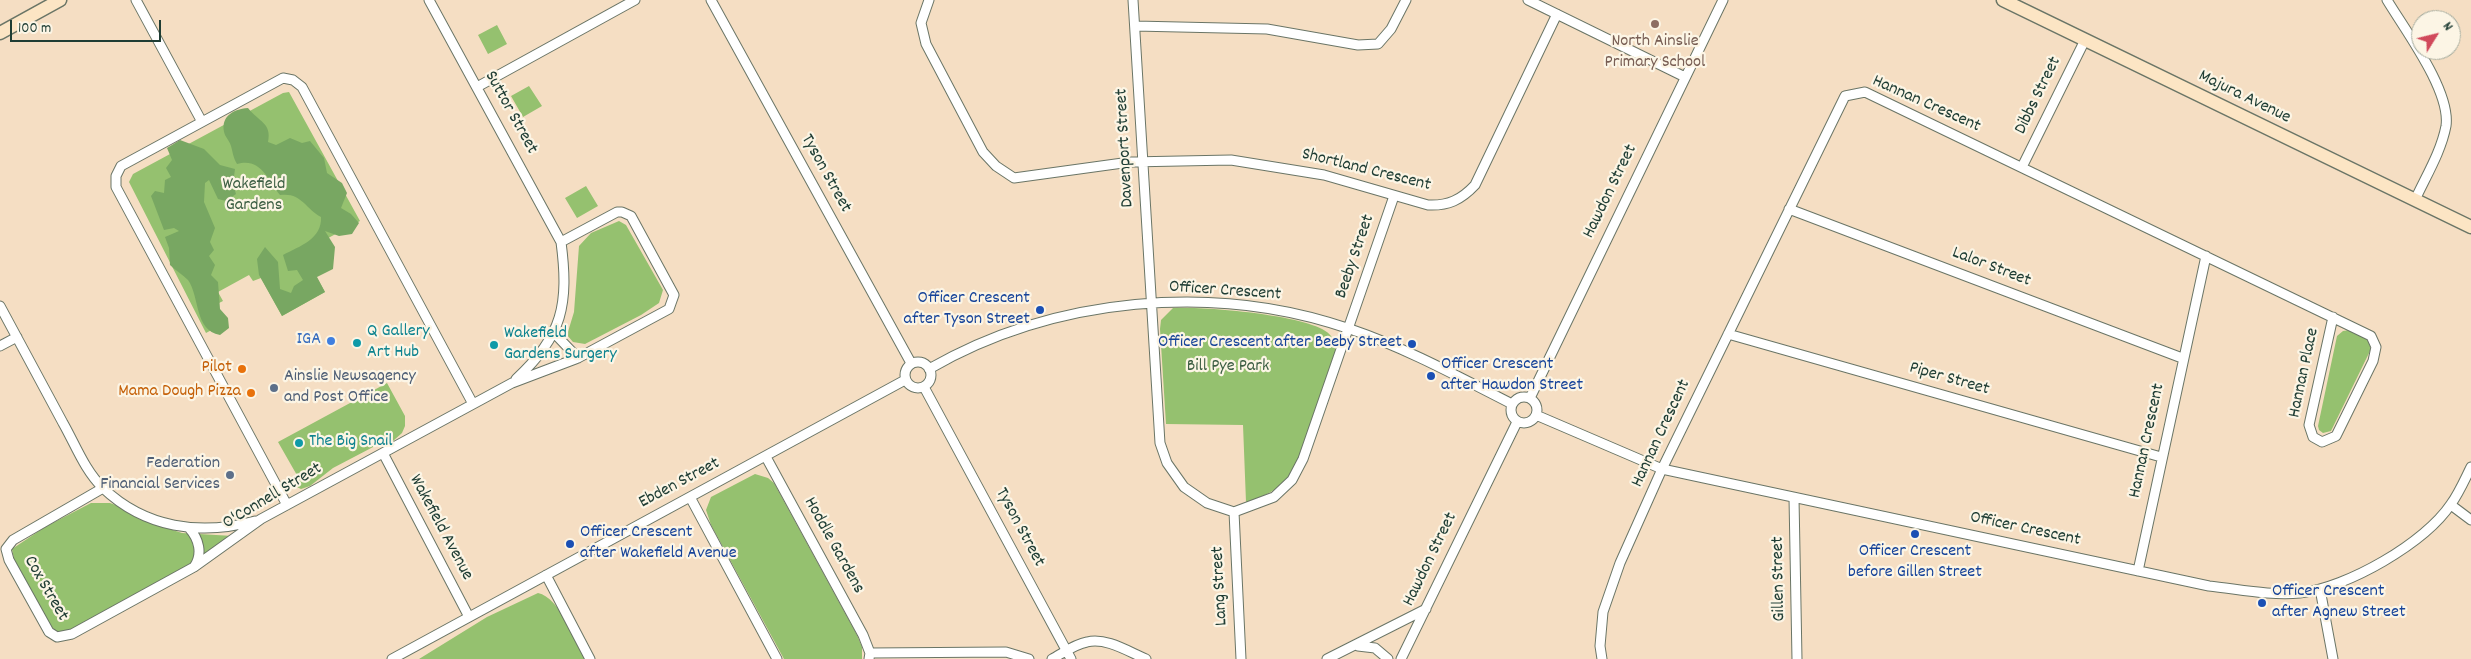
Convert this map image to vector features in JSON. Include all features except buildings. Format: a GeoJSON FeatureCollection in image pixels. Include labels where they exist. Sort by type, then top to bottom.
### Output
{"type":"FeatureCollection","features":[{"type":"Feature","properties":{"kind":"main road"},"geometry":{"type":"LineString","coordinates":[[0,33],[60,0]]}},
{"type":"Feature","properties":{"kind":"main road","name":"Majura Avenue"},"geometry":{"type":"LineString","coordinates":[[2003,0],[2471,227]]}},
{"type":"Feature","properties":{"kind":"street"},"geometry":{"type":"LineString","coordinates":[[136,0],[202,122]]}},
{"type":"Feature","properties":{"kind":"street","name":"Suttor Street"},"geometry":{"type":"LineString","coordinates":[[428,0],[561,242],[565,276],[563,308],[554,333],[537,360],[512,382]]}},
{"type":"Feature","properties":{"kind":"street"},"geometry":{"type":"LineString","coordinates":[[477,88],[635,0]]}},
{"type":"Feature","properties":{"kind":"street","name":"Tyson Street"},"geometry":{"type":"LineString","coordinates":[[711,0],[912,363]]}},
{"type":"Feature","properties":{"kind":"street","name":"Shortland Crescent"},"geometry":{"type":"LineString","coordinates":[[929,0],[921,23],[926,44],[983,152],[996,166],[1014,178],[1143,161],[1231,160],[1324,175],[1394,196],[1428,205],[1441,206],[1459,199],[1475,186],[1557,14]]}},
{"type":"Feature","properties":{"kind":"street","name":"Davenport Street"},"geometry":{"type":"LineString","coordinates":[[1134,0],[1160,434],[1167,463],[1184,487],[1207,503],[1234,512]]}},
{"type":"Feature","properties":{"kind":"street"},"geometry":{"type":"LineString","coordinates":[[1135,26],[1267,29],[1358,45],[1378,44],[1391,29],[1406,0]]}},
{"type":"Feature","properties":{"kind":"street"},"geometry":{"type":"LineString","coordinates":[[1528,0],[1685,77]]}},
{"type":"Feature","properties":{"kind":"street","name":"Hawdon Street"},"geometry":{"type":"LineString","coordinates":[[1530,398],[1723,0]]}},
{"type":"Feature","properties":{"kind":"street"},"geometry":{"type":"LineString","coordinates":[[2387,0],[2439,86],[2445,106],[2446,124],[2441,145],[2416,200]]}},
{"type":"Feature","properties":{"kind":"street","name":"Dibbs Street"},"geometry":{"type":"LineString","coordinates":[[2022,167],[2085,40]]}},
{"type":"Feature","properties":{"kind":"street"},"geometry":{"type":"LineString","coordinates":[[288,505],[116,187],[116,176],[121,166],[283,78],[293,80],[302,87],[474,404]]}},
{"type":"Feature","properties":{"kind":"street","name":"Hannan Crescent"},"geometry":{"type":"LineString","coordinates":[[1602,659],[1600,646],[1603,612],[1620,563],[1662,469],[1845,96],[1865,92],[2206,256],[2182,358],[2138,571]]}},
{"type":"Feature","properties":{"kind":"street","name":"Beeby Street"},"geometry":{"type":"LineString","coordinates":[[1234,512],[1274,497],[1292,480],[1303,459],[1394,196]]}},
{"type":"Feature","properties":{"kind":"street","name":"Lalor Street"},"geometry":{"type":"LineString","coordinates":[[1789,210],[2182,358]]}},
{"type":"Feature","properties":{"kind":"street","name":"O'Connell Street"},"geometry":{"type":"LineString","coordinates":[[57,637],[72,634],[194,568],[261,519],[512,382],[578,358],[669,309],[674,296],[631,216],[617,212],[561,242]]}},
{"type":"Feature","properties":{"kind":"street","name":"Hannan Place"},"geometry":{"type":"LineString","coordinates":[[2206,256],[2334,318],[2371,336],[2376,348],[2373,361],[2338,433],[2332,440],[2322,442],[2313,437],[2309,425],[2334,318]]}},
{"type":"Feature","properties":{"kind":"street","name":"Officer Crescent"},"geometry":{"type":"LineString","coordinates":[[929,369],[995,337],[1064,315],[1151,299],[1239,305],[1281,311],[1349,328],[1410,354],[1512,404]]}},
{"type":"Feature","properties":{"kind":"street"},"geometry":{"type":"LineString","coordinates":[[0,306],[82,458],[103,488],[133,510],[168,524],[208,530],[231,527],[261,519]]}},
{"type":"Feature","properties":{"kind":"street"},"geometry":{"type":"LineString","coordinates":[[554,333],[578,358]]}},
{"type":"Feature","properties":{"kind":"street","name":"Piper Street"},"geometry":{"type":"LineString","coordinates":[[1728,334],[2162,457]]}},
{"type":"Feature","properties":{"kind":"street"},"geometry":{"type":"LineString","coordinates":[[0,346],[17,337]]}},
{"type":"Feature","properties":{"kind":"street"},"geometry":{"type":"LineString","coordinates":[[912,363],[924,363],[929,369],[931,377],[924,387],[914,388],[905,380],[905,371],[912,363]]}},
{"type":"Feature","properties":{"kind":"street","name":"Ebden Street"},"geometry":{"type":"LineString","coordinates":[[394,658],[905,380]]}},
{"type":"Feature","properties":{"kind":"street","name":"Tyson Street"},"geometry":{"type":"LineString","coordinates":[[924,387],[1069,655]]}},
{"type":"Feature","properties":{"kind":"street"},"geometry":{"type":"LineString","coordinates":[[1520,397],[1530,398],[1536,405],[1536,415],[1528,423],[1517,422],[1511,414],[1512,404],[1520,397]]}},
{"type":"Feature","properties":{"kind":"street","name":"Officer Crescent"},"geometry":{"type":"LineString","coordinates":[[1536,415],[1662,469],[2208,586],[2250,591],[2299,593],[2320,589],[2365,572],[2393,556],[2426,532],[2451,505],[2471,467]]}},
{"type":"Feature","properties":{"kind":"street","name":"Hawdon Street"},"geometry":{"type":"LineString","coordinates":[[1401,659],[1517,422]]}},
{"type":"Feature","properties":{"kind":"street","name":"Wakefield Avenue"},"geometry":{"type":"LineString","coordinates":[[382,453],[469,617]]}},
{"type":"Feature","properties":{"kind":"street","name":"Hoddle Gardens"},"geometry":{"type":"LineString","coordinates":[[766,457],[859,628],[869,656],[1006,652],[1029,659]]}},
{"type":"Feature","properties":{"kind":"street","name":"Cox Street"},"geometry":{"type":"LineString","coordinates":[[57,637],[49,632],[9,560],[6,549],[13,540],[103,488]]}},
{"type":"Feature","properties":{"kind":"street"},"geometry":{"type":"LineString","coordinates":[[690,497],[777,659]]}},
{"type":"Feature","properties":{"kind":"street","name":"Gillen Street"},"geometry":{"type":"LineString","coordinates":[[1794,498],[1797,659]]}},
{"type":"Feature","properties":{"kind":"street"},"geometry":{"type":"LineString","coordinates":[[2451,505],[2471,520]]}},
{"type":"Feature","properties":{"kind":"street","name":"Lang Street"},"geometry":{"type":"LineString","coordinates":[[1234,512],[1241,659]]}},
{"type":"Feature","properties":{"kind":"street"},"geometry":{"type":"LineString","coordinates":[[189,528],[197,539],[199,547],[199,560],[194,568]]}},
{"type":"Feature","properties":{"kind":"street"},"geometry":{"type":"LineString","coordinates":[[546,576],[590,659]]}},
{"type":"Feature","properties":{"kind":"street"},"geometry":{"type":"LineString","coordinates":[[2320,589],[2333,659]]}},
{"type":"Feature","properties":{"kind":"street"},"geometry":{"type":"LineString","coordinates":[[1326,659],[1356,646],[1426,609]]}},
{"type":"Feature","properties":{"kind":"street"},"geometry":{"type":"LineString","coordinates":[[1052,659],[1069,655],[1080,644],[1096,641],[1116,646],[1146,659]]}},
{"type":"Feature","properties":{"kind":"street"},"geometry":{"type":"LineString","coordinates":[[1356,646],[1367,645],[1375,648],[1388,659]]}},
{"type":"Feature","properties":{"kind":"green space"},"geometry":{"type":"Polygon","coordinates":[[[497,25],[507,44],[488,54],[478,35],[497,25]]]}},
{"type":"Feature","properties":{"kind":"green space"},"geometry":{"type":"Polygon","coordinates":[[[529,86],[542,106],[523,117],[511,96],[529,86]]]}},
{"type":"Feature","properties":{"kind":"green space","name":"Wakefield Gardens"},"geometry":{"type":"Polygon","coordinates":[[[289,92],[360,221],[317,244],[316,276],[325,292],[282,316],[261,278],[253,281],[249,275],[218,292],[223,301],[217,304],[219,326],[206,333],[129,182],[133,174],[283,93],[289,92]]]}},
{"type":"Feature","properties":{"kind":"green space"},"geometry":{"type":"Polygon","coordinates":[[[248,108],[264,123],[268,131],[268,142],[276,145],[290,138],[302,143],[310,141],[324,158],[327,173],[342,183],[347,193],[341,208],[351,214],[359,223],[352,234],[339,236],[325,231],[335,247],[333,269],[317,277],[325,292],[282,316],[259,275],[257,259],[265,247],[278,262],[280,289],[291,293],[294,286],[303,280],[297,270],[288,271],[283,255],[303,245],[314,236],[318,231],[321,217],[298,198],[280,195],[267,176],[258,167],[245,163],[237,164],[231,145],[225,135],[224,124],[225,119],[232,112],[248,108]]]}},
{"type":"Feature","properties":{"kind":"green space"},"geometry":{"type":"Polygon","coordinates":[[[180,140],[204,149],[220,165],[235,169],[233,184],[236,194],[226,201],[218,199],[209,180],[205,183],[204,202],[215,228],[210,242],[214,250],[209,256],[215,265],[211,275],[218,282],[220,309],[228,318],[229,328],[220,335],[206,327],[188,280],[170,265],[169,248],[165,237],[179,231],[174,228],[164,230],[151,196],[155,191],[164,193],[165,180],[171,177],[166,168],[172,160],[167,148],[180,140]]]}},
{"type":"Feature","properties":{"kind":"green space"},"geometry":{"type":"Polygon","coordinates":[[[586,186],[598,206],[577,218],[565,198],[586,186]]]}},
{"type":"Feature","properties":{"kind":"green space"},"geometry":{"type":"Polygon","coordinates":[[[619,221],[626,225],[663,290],[659,303],[641,315],[585,344],[573,342],[567,335],[574,312],[579,246],[591,233],[619,221]]]}},
{"type":"Feature","properties":{"kind":"green space","name":"Bill Pye Park"},"geometry":{"type":"Polygon","coordinates":[[[1173,308],[1231,310],[1282,317],[1304,322],[1322,329],[1331,336],[1335,350],[1334,360],[1308,437],[1296,466],[1286,480],[1276,489],[1246,502],[1243,425],[1166,424],[1160,329],[1161,320],[1173,308]]]}},
{"type":"Feature","properties":{"kind":"green space"},"geometry":{"type":"Polygon","coordinates":[[[2350,330],[2367,340],[2370,351],[2331,431],[2323,433],[2319,430],[2318,426],[2337,336],[2343,331],[2350,330]]]}},
{"type":"Feature","properties":{"kind":"green space"},"geometry":{"type":"Polygon","coordinates":[[[387,383],[405,416],[405,426],[402,433],[393,441],[375,446],[333,468],[310,486],[301,489],[288,483],[298,477],[278,442],[387,383]]]}},
{"type":"Feature","properties":{"kind":"green space"},"geometry":{"type":"Polygon","coordinates":[[[755,474],[768,478],[774,483],[857,635],[862,647],[862,659],[784,659],[711,525],[706,510],[711,497],[755,474]]]}},
{"type":"Feature","properties":{"kind":"green space"},"geometry":{"type":"Polygon","coordinates":[[[91,503],[110,503],[121,507],[139,519],[182,533],[233,536],[188,566],[70,630],[58,632],[51,627],[14,559],[12,549],[45,527],[91,503]]]}},
{"type":"Feature","properties":{"kind":"green space"},"geometry":{"type":"Polygon","coordinates":[[[538,593],[546,596],[560,611],[585,659],[419,659],[487,617],[538,593]]]}},
{"type":"Feature","properties":{"kind":"place","name":"North Ainslie Primary School"},"geometry":{"type":"Point","coordinates":[1655,24]}},
{"type":"Feature","properties":{"kind":"place","name":"Officer Crescent after Tyson Street"},"geometry":{"type":"Point","coordinates":[1040,310]}},
{"type":"Feature","properties":{"kind":"place","name":"IGA"},"geometry":{"type":"Point","coordinates":[331,341]}},
{"type":"Feature","properties":{"kind":"place","name":"Q Gallery Art Hub"},"geometry":{"type":"Point","coordinates":[357,343]}},
{"type":"Feature","properties":{"kind":"place","name":"Officer Crescent after Beeby Street"},"geometry":{"type":"Point","coordinates":[1412,344]}},
{"type":"Feature","properties":{"kind":"place","name":"Wakefield Gardens Surgery"},"geometry":{"type":"Point","coordinates":[494,345]}},
{"type":"Feature","properties":{"kind":"place","name":"Pilot"},"geometry":{"type":"Point","coordinates":[242,369]}},
{"type":"Feature","properties":{"kind":"place","name":"Officer Crescent after Hawdon Street"},"geometry":{"type":"Point","coordinates":[1431,376]}},
{"type":"Feature","properties":{"kind":"place","name":"Ainslie Newsagency and Post Office"},"geometry":{"type":"Point","coordinates":[274,388]}},
{"type":"Feature","properties":{"kind":"place","name":"Mama Dough Pizza"},"geometry":{"type":"Point","coordinates":[251,393]}},
{"type":"Feature","properties":{"kind":"place","name":"The Big Snail"},"geometry":{"type":"Point","coordinates":[299,443]}},
{"type":"Feature","properties":{"kind":"place","name":"Federation Financial Services"},"geometry":{"type":"Point","coordinates":[230,475]}},
{"type":"Feature","properties":{"kind":"place","name":"Officer Crescent before Gillen Street"},"geometry":{"type":"Point","coordinates":[1915,534]}},
{"type":"Feature","properties":{"kind":"place","name":"Officer Crescent after Wakefield Avenue"},"geometry":{"type":"Point","coordinates":[570,544]}},
{"type":"Feature","properties":{"kind":"place","name":"Officer Crescent after Agnew Street"},"geometry":{"type":"Point","coordinates":[2262,603]}}]}
